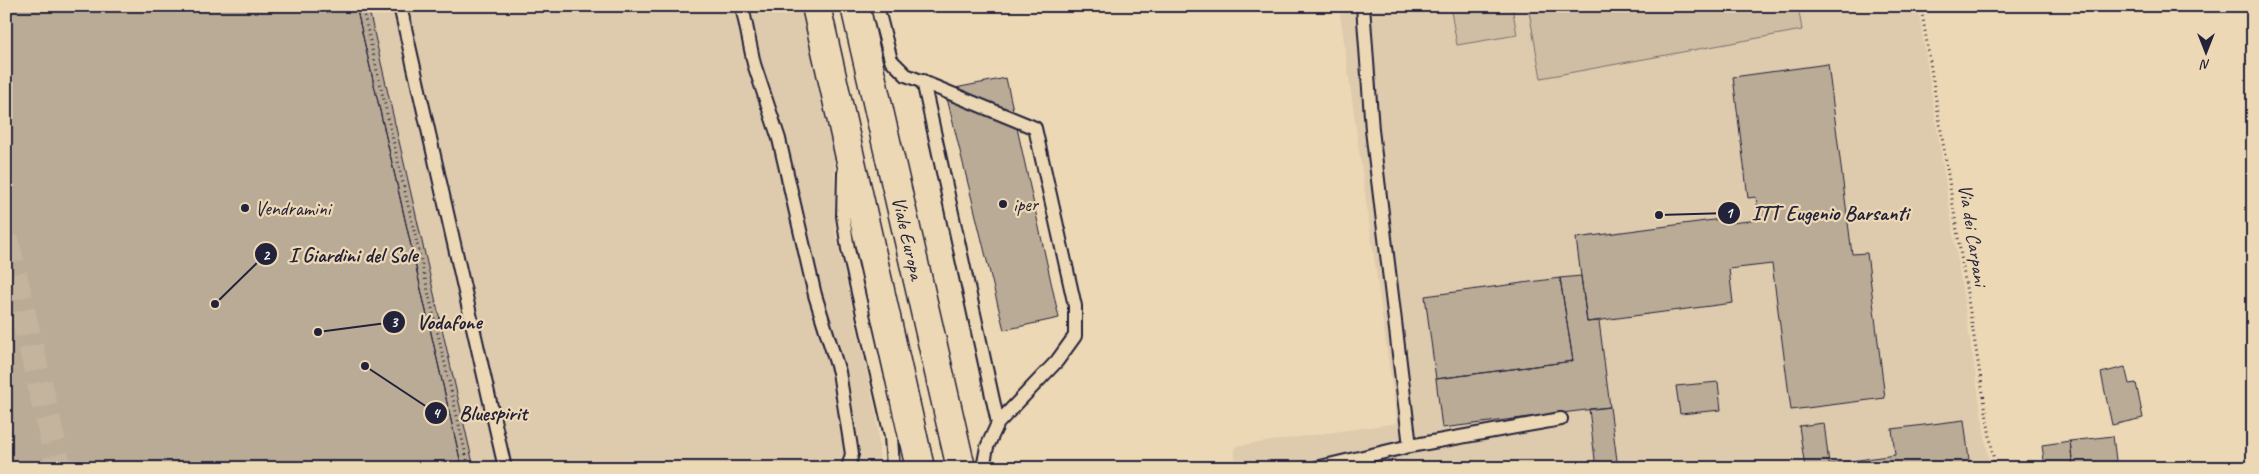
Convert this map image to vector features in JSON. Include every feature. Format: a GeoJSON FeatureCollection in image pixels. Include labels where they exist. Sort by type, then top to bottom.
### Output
{"type":"FeatureCollection","features":[{"type":"Feature","properties":{"kind":"street","name":"Viale Europa"},"geometry":{"type":"LineString","coordinates":[[816,6],[920,468]]}},
{"type":"Feature","properties":{"kind":"street","name":"Viale Europa"},"geometry":{"type":"LineString","coordinates":[[855,6],[961,468]]}},
{"type":"Feature","properties":{"kind":"lane"},"geometry":{"type":"LineString","coordinates":[[400,6],[505,468]]}},
{"type":"Feature","properties":{"kind":"lane"},"geometry":{"type":"LineString","coordinates":[[742,6],[754,64],[779,139],[815,295],[839,372],[852,454],[848,468]]}},
{"type":"Feature","properties":{"kind":"lane"},"geometry":{"type":"LineString","coordinates":[[877,6],[892,60],[906,75],[1035,128],[1075,306],[1075,336],[1057,361],[998,423],[986,447],[983,468]]}},
{"type":"Feature","properties":{"kind":"lane"},"geometry":{"type":"LineString","coordinates":[[1363,6],[1372,130],[1410,446]]}},
{"type":"Feature","properties":{"kind":"lane"},"geometry":{"type":"LineString","coordinates":[[923,82],[998,423]]}},
{"type":"Feature","properties":{"kind":"lane"},"geometry":{"type":"LineString","coordinates":[[845,135],[843,216],[848,249],[891,436],[893,468]]}},
{"type":"Feature","properties":{"kind":"lane"},"geometry":{"type":"LineString","coordinates":[[1316,468],[1410,446],[1560,419]]}},
{"type":"Feature","properties":{"kind":"path"},"geometry":{"type":"LineString","coordinates":[[362,6],[469,468]]}},
{"type":"Feature","properties":{"kind":"path","name":"Via dei Carpani"},"geometry":{"type":"LineString","coordinates":[[1920,6],[1995,468]]}},
{"type":"Feature","properties":{"kind":"shaded area"},"geometry":{"type":"Polygon","coordinates":[[[6,6],[800,6],[834,152],[835,232],[877,417],[880,468],[6,468],[6,6]]]}},
{"type":"Feature","properties":{"kind":"shaded area"},"geometry":{"type":"Polygon","coordinates":[[[1339,6],[1918,6],[1990,468],[1235,468],[1235,446],[1397,423],[1339,6]]]}},
{"type":"Feature","properties":{"kind":"shaded area"},"geometry":{"type":"Polygon","coordinates":[[[1450,6],[1512,6],[1517,35],[1457,45],[1450,6]]]}},
{"type":"Feature","properties":{"kind":"shaded area"},"geometry":{"type":"Polygon","coordinates":[[[1528,6],[1798,6],[1802,30],[1541,78],[1528,6]]]}},
{"type":"Feature","properties":{"kind":"building"},"geometry":{"type":"Polygon","coordinates":[[[6,6],[356,6],[462,468],[6,468],[6,6]]]}},
{"type":"Feature","properties":{"kind":"building"},"geometry":{"type":"Polygon","coordinates":[[[356,6],[368,6],[474,468],[462,468],[356,6]]]}},
{"type":"Feature","properties":{"kind":"building"},"geometry":{"type":"Polygon","coordinates":[[[1828,64],[1852,254],[1867,253],[1885,398],[1791,410],[1772,264],[1729,269],[1733,303],[1587,322],[1576,238],[1721,219],[1721,224],[1759,220],[1756,197],[1748,198],[1733,77],[1828,64]]]}},
{"type":"Feature","properties":{"kind":"building","name":"iper"},"geometry":{"type":"Polygon","coordinates":[[[1006,78],[1059,318],[1004,330],[945,90],[1006,78]]]}},
{"type":"Feature","properties":{"kind":"building"},"geometry":{"type":"Polygon","coordinates":[[[1581,276],[1587,322],[1599,321],[1610,407],[1442,428],[1436,379],[1573,361],[1560,278],[1581,276]]]}},
{"type":"Feature","properties":{"kind":"building"},"geometry":{"type":"Polygon","coordinates":[[[1560,278],[1573,361],[1436,379],[1425,296],[1560,278]]]}},
{"type":"Feature","properties":{"kind":"building"},"geometry":{"type":"Polygon","coordinates":[[[2125,367],[2129,384],[2136,383],[2143,418],[2112,425],[2101,373],[2125,367]]]}},
{"type":"Feature","properties":{"kind":"building"},"geometry":{"type":"Polygon","coordinates":[[[1718,382],[1721,410],[1680,414],[1676,386],[1718,382]]]}},
{"type":"Feature","properties":{"kind":"building"},"geometry":{"type":"Polygon","coordinates":[[[1610,407],[1618,468],[1596,468],[1589,409],[1610,407]]]}},
{"type":"Feature","properties":{"kind":"building"},"geometry":{"type":"Polygon","coordinates":[[[1964,420],[1970,468],[1805,468],[1799,426],[1824,423],[1829,464],[1895,455],[1892,429],[1964,420]]]}},
{"type":"Feature","properties":{"kind":"building"},"geometry":{"type":"Polygon","coordinates":[[[2113,436],[2117,468],[2073,468],[2070,441],[2113,436]]]}},
{"type":"Feature","properties":{"kind":"building"},"geometry":{"type":"Polygon","coordinates":[[[2070,441],[2073,468],[2045,468],[2042,445],[2070,441]]]}},
{"type":"Feature","properties":{"kind":"tunnel"},"geometry":{"type":"LineString","coordinates":[[6,238],[59,468]]}},
{"type":"Feature","properties":{"kind":"place","name":"iper"},"geometry":{"type":"Point","coordinates":[1003,204]}},
{"type":"Feature","properties":{"kind":"place","name":"Vendramini"},"geometry":{"type":"Point","coordinates":[245,208]}},
{"type":"Feature","properties":{"kind":"place","name":"ITT Eugenio Barsanti"},"geometry":{"type":"Point","coordinates":[1659,215]}},
{"type":"Feature","properties":{"kind":"place","name":"I Giardini del Sole"},"geometry":{"type":"Point","coordinates":[215,304]}},
{"type":"Feature","properties":{"kind":"place","name":"Vodafone"},"geometry":{"type":"Point","coordinates":[318,332]}},
{"type":"Feature","properties":{"kind":"place","name":"Bluespirit"},"geometry":{"type":"Point","coordinates":[365,366]}}]}
